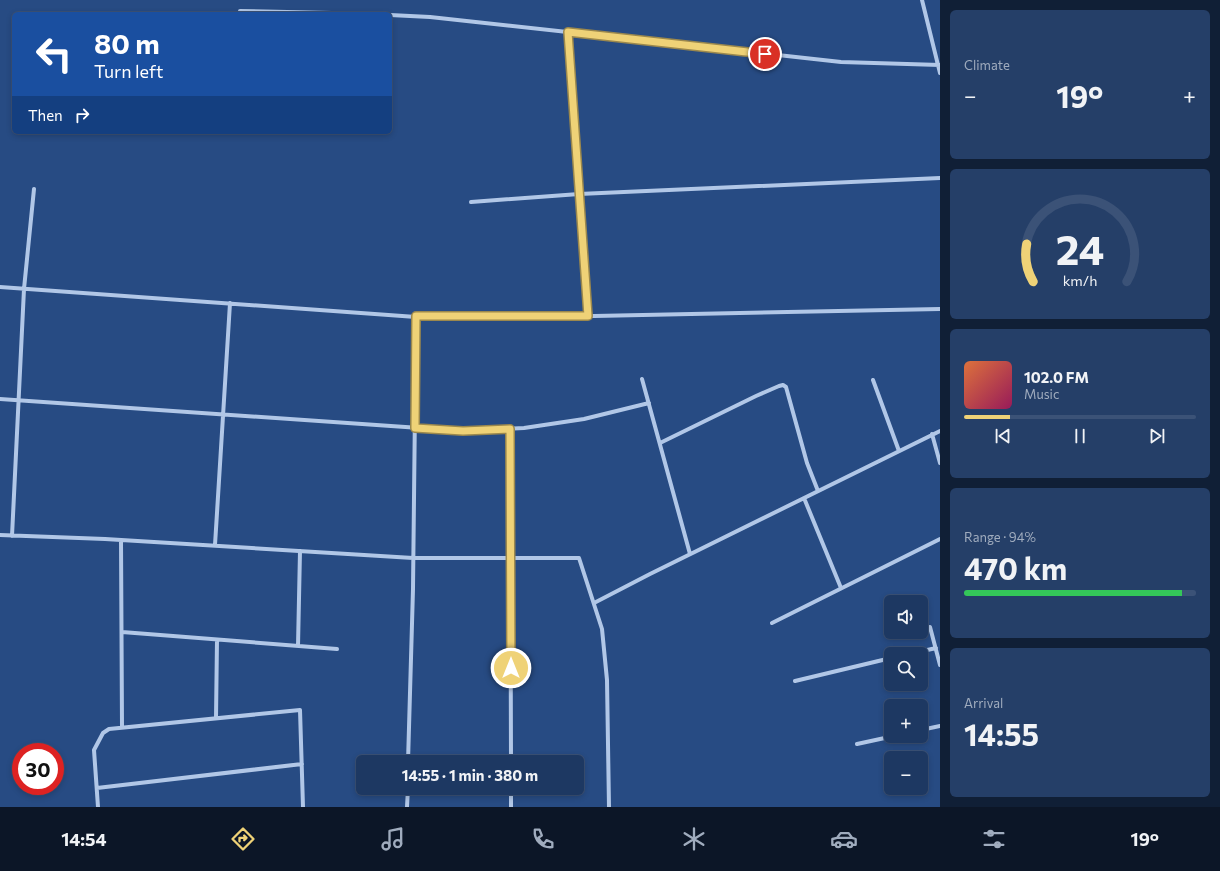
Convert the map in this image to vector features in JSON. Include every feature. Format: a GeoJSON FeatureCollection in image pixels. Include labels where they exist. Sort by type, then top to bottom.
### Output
{"type":"FeatureCollection","features":[{"type":"Feature","properties":{"kind":"street"},"geometry":{"type":"LineString","coordinates":[[922,0],[940,74]]}},
{"type":"Feature","properties":{"kind":"street"},"geometry":{"type":"LineString","coordinates":[[240,11],[285,12]]}},
{"type":"Feature","properties":{"kind":"street"},"geometry":{"type":"LineString","coordinates":[[392,15],[430,17],[840,62],[939,65]]}},
{"type":"Feature","properties":{"kind":"street"},"geometry":{"type":"LineString","coordinates":[[568,32],[588,316]]}},
{"type":"Feature","properties":{"kind":"street"},"geometry":{"type":"LineString","coordinates":[[471,202],[579,194],[940,178]]}},
{"type":"Feature","properties":{"kind":"street"},"geometry":{"type":"LineString","coordinates":[[12,536],[24,289],[34,189]]}},
{"type":"Feature","properties":{"kind":"street"},"geometry":{"type":"LineString","coordinates":[[0,287],[416,316],[588,316],[940,309]]}},
{"type":"Feature","properties":{"kind":"street"},"geometry":{"type":"LineString","coordinates":[[215,546],[230,303]]}},
{"type":"Feature","properties":{"kind":"street"},"geometry":{"type":"LineString","coordinates":[[408,755],[414,558],[416,316]]}},
{"type":"Feature","properties":{"kind":"street"},"geometry":{"type":"LineString","coordinates":[[642,379],[690,554]]}},
{"type":"Feature","properties":{"kind":"street"},"geometry":{"type":"LineString","coordinates":[[873,380],[899,451]]}},
{"type":"Feature","properties":{"kind":"street"},"geometry":{"type":"LineString","coordinates":[[660,443],[756,396],[783,385],[786,387],[807,463],[818,491]]}},
{"type":"Feature","properties":{"kind":"street"},"geometry":{"type":"LineString","coordinates":[[0,399],[463,431],[524,428],[584,419],[649,403]]}},
{"type":"Feature","properties":{"kind":"street"},"geometry":{"type":"LineString","coordinates":[[510,429],[511,755]]}},
{"type":"Feature","properties":{"kind":"street"},"geometry":{"type":"LineString","coordinates":[[594,603],[940,431]]}},
{"type":"Feature","properties":{"kind":"street"},"geometry":{"type":"LineString","coordinates":[[932,434],[940,463]]}},
{"type":"Feature","properties":{"kind":"street"},"geometry":{"type":"LineString","coordinates":[[804,498],[841,588]]}},
{"type":"Feature","properties":{"kind":"street"},"geometry":{"type":"LineString","coordinates":[[0,535],[122,540],[414,558],[579,558],[602,629],[607,680],[609,807]]}},
{"type":"Feature","properties":{"kind":"street"},"geometry":{"type":"LineString","coordinates":[[772,623],[940,539]]}},
{"type":"Feature","properties":{"kind":"street"},"geometry":{"type":"LineString","coordinates":[[122,540],[122,727]]}},
{"type":"Feature","properties":{"kind":"street"},"geometry":{"type":"LineString","coordinates":[[298,646],[300,551]]}},
{"type":"Feature","properties":{"kind":"street"},"geometry":{"type":"LineString","coordinates":[[930,627],[940,665]]}},
{"type":"Feature","properties":{"kind":"street"},"geometry":{"type":"LineString","coordinates":[[122,632],[337,649]]}},
{"type":"Feature","properties":{"kind":"street"},"geometry":{"type":"LineString","coordinates":[[216,718],[217,640]]}},
{"type":"Feature","properties":{"kind":"street"},"geometry":{"type":"LineString","coordinates":[[928,650],[936,648]]}},
{"type":"Feature","properties":{"kind":"street"},"geometry":{"type":"LineString","coordinates":[[795,681],[884,660]]}},
{"type":"Feature","properties":{"kind":"street"},"geometry":{"type":"LineString","coordinates":[[98,807],[94,750],[103,733],[109,729],[300,710],[303,807]]}},
{"type":"Feature","properties":{"kind":"street"},"geometry":{"type":"LineString","coordinates":[[928,729],[940,726]]}},
{"type":"Feature","properties":{"kind":"street"},"geometry":{"type":"LineString","coordinates":[[857,744],[884,738]]}},
{"type":"Feature","properties":{"kind":"street"},"geometry":{"type":"LineString","coordinates":[[97,788],[302,764]]}},
{"type":"Feature","properties":{"kind":"street"},"geometry":{"type":"LineString","coordinates":[[407,807],[408,795]]}},
{"type":"Feature","properties":{"kind":"street"},"geometry":{"type":"LineString","coordinates":[[511,795],[511,807]]}},
{"type":"Feature","properties":{"kind":"route"},"geometry":{"type":"LineString","coordinates":[[511,668],[510,429],[463,431],[415,428],[416,316],[588,316],[568,32],[765,54]]}}]}
